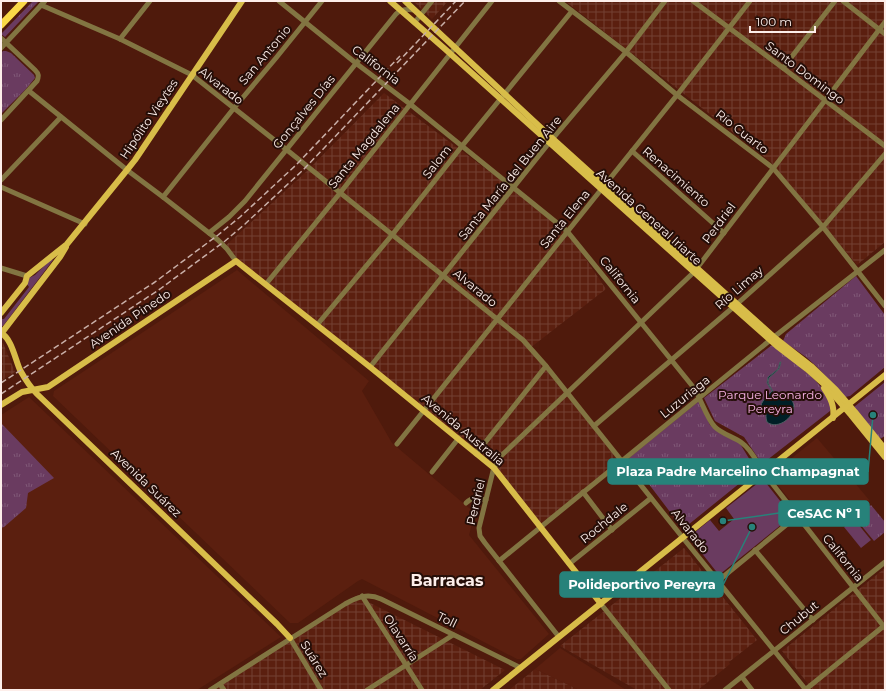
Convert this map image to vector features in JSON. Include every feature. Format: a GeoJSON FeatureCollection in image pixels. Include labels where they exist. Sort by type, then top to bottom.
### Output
{"type":"FeatureCollection","features":[{"type":"Feature","properties":{"kind":"highway"},"geometry":{"type":"LineString","coordinates":[[1,25],[24,1]]}},
{"type":"Feature","properties":{"kind":"main road","name":"Hipólito Vieytes"},"geometry":{"type":"LineString","coordinates":[[1,313],[25,283],[27,276],[67,244],[85,224],[127,170],[242,1]]}},
{"type":"Feature","properties":{"kind":"main road","name":"Avenida General Iriarte"},"geometry":{"type":"LineString","coordinates":[[390,1],[450,54],[503,97],[735,306],[813,374],[847,406],[885,449]]}},
{"type":"Feature","properties":{"kind":"main road","name":"Avenida General Iriarte"},"geometry":{"type":"LineString","coordinates":[[405,1],[455,47],[503,97]]}},
{"type":"Feature","properties":{"kind":"main road","name":"Hipólito Vieytes"},"geometry":{"type":"LineString","coordinates":[[1,334],[60,257],[67,244]]}},
{"type":"Feature","properties":{"kind":"main road","name":"Avenida Australia"},"geometry":{"type":"LineString","coordinates":[[236,261],[494,468],[601,604]]}},
{"type":"Feature","properties":{"kind":"main road","name":"Avenida Pinedo"},"geometry":{"type":"LineString","coordinates":[[1,405],[22,392],[48,387],[236,261]]}},
{"type":"Feature","properties":{"kind":"main road","name":"Avenida Suárez"},"geometry":{"type":"LineString","coordinates":[[1,334],[9,341],[20,370],[33,390],[290,638]]}},
{"type":"Feature","properties":{"kind":"main road","name":"Avenida General Iriarte"},"geometry":{"type":"LineString","coordinates":[[772,339],[811,366],[836,390],[885,457]]}},
{"type":"Feature","properties":{"kind":"main road"},"geometry":{"type":"LineString","coordinates":[[813,374],[832,402],[834,409],[832,418]]}},
{"type":"Feature","properties":{"kind":"main road"},"geometry":{"type":"LineString","coordinates":[[494,690],[885,375]]}},
{"type":"Feature","properties":{"kind":"street"},"geometry":{"type":"LineString","coordinates":[[120,39],[150,1]]}},
{"type":"Feature","properties":{"kind":"street","name":"California"},"geometry":{"type":"LineString","coordinates":[[279,1],[357,64],[410,104],[567,231],[694,388],[714,425],[719,430],[747,447],[764,473],[797,516],[885,626]]}},
{"type":"Feature","properties":{"kind":"street","name":"San Antonio"},"geometry":{"type":"LineString","coordinates":[[163,196],[322,1]]}},
{"type":"Feature","properties":{"kind":"street"},"geometry":{"type":"LineString","coordinates":[[415,22],[432,1]]}},
{"type":"Feature","properties":{"kind":"street","name":"Santa Magdalena"},"geometry":{"type":"LineString","coordinates":[[266,284],[492,1]]}},
{"type":"Feature","properties":{"kind":"street","name":"Río Cuarto"},"geometry":{"type":"LineString","coordinates":[[559,1],[626,52],[772,168],[823,227],[885,306]]}},
{"type":"Feature","properties":{"kind":"street","name":"Santa María del Buen Aire"},"geometry":{"type":"LineString","coordinates":[[370,367],[551,141],[626,52],[665,1]]}},
{"type":"Feature","properties":{"kind":"street","name":"Santo Domingo"},"geometry":{"type":"LineString","coordinates":[[693,1],[885,146]]}},
{"type":"Feature","properties":{"kind":"street","name":"Santa Elena"},"geometry":{"type":"LineString","coordinates":[[397,444],[750,1]]}},
{"type":"Feature","properties":{"kind":"street"},"geometry":{"type":"LineString","coordinates":[[783,68],[835,1]]}},
{"type":"Feature","properties":{"kind":"street"},"geometry":{"type":"LineString","coordinates":[[843,1],[885,34]]}},
{"type":"Feature","properties":{"kind":"street"},"geometry":{"type":"LineString","coordinates":[[1,48],[43,3]]}},
{"type":"Feature","properties":{"kind":"street","name":"Alvarado"},"geometry":{"type":"LineString","coordinates":[[43,3],[192,75],[526,343],[805,690]]}},
{"type":"Feature","properties":{"kind":"street"},"geometry":{"type":"LineString","coordinates":[[400,10],[414,10]]}},
{"type":"Feature","properties":{"kind":"street","name":"Gonçalves Días"},"geometry":{"type":"LineString","coordinates":[[209,232],[235,212],[400,10]]}},
{"type":"Feature","properties":{"kind":"street","name":"Salom"},"geometry":{"type":"LineString","coordinates":[[317,325],[392,235],[572,11]]}},
{"type":"Feature","properties":{"kind":"street","name":"Perdriel"},"geometry":{"type":"LineString","coordinates":[[499,561],[480,536],[478,528],[494,468],[497,462],[695,270],[885,22]]}},
{"type":"Feature","properties":{"kind":"street"},"geometry":{"type":"LineString","coordinates":[[1,38],[39,75],[37,81],[29,91],[1,120]]}},
{"type":"Feature","properties":{"kind":"street"},"geometry":{"type":"LineString","coordinates":[[29,91],[127,170],[209,232],[224,246],[236,261]]}},
{"type":"Feature","properties":{"kind":"street"},"geometry":{"type":"LineString","coordinates":[[1,180],[61,117]]}},
{"type":"Feature","properties":{"kind":"street","name":"Renacimiento"},"geometry":{"type":"LineString","coordinates":[[632,151],[724,233]]}},
{"type":"Feature","properties":{"kind":"street","name":"Río Limay"},"geometry":{"type":"LineString","coordinates":[[594,426],[735,306],[823,227],[885,154]]}},
{"type":"Feature","properties":{"kind":"street"},"geometry":{"type":"LineString","coordinates":[[1,187],[85,224]]}},
{"type":"Feature","properties":{"kind":"street","name":"Luzuriaga"},"geometry":{"type":"LineString","coordinates":[[499,561],[772,339],[885,250]]}},
{"type":"Feature","properties":{"kind":"street"},"geometry":{"type":"LineString","coordinates":[[1,268],[27,276]]}},
{"type":"Feature","properties":{"kind":"street"},"geometry":{"type":"LineString","coordinates":[[476,454],[546,366]]}},
{"type":"Feature","properties":{"kind":"street"},"geometry":{"type":"LineString","coordinates":[[432,472],[458,439]]}},
{"type":"Feature","properties":{"kind":"street"},"geometry":{"type":"LineString","coordinates":[[583,492],[612,530]]}},
{"type":"Feature","properties":{"kind":"street"},"geometry":{"type":"LineString","coordinates":[[466,503],[469,499],[474,498],[486,500]]}},
{"type":"Feature","properties":{"kind":"street","name":"Rochdale"},"geometry":{"type":"LineString","coordinates":[[569,564],[651,498]]}},
{"type":"Feature","properties":{"kind":"street"},"geometry":{"type":"LineString","coordinates":[[718,581],[797,516]]}},
{"type":"Feature","properties":{"kind":"street"},"geometry":{"type":"LineString","coordinates":[[755,550],[813,620]]}},
{"type":"Feature","properties":{"kind":"street"},"geometry":{"type":"LineString","coordinates":[[499,561],[559,638]]}},
{"type":"Feature","properties":{"kind":"street","name":"Chubut"},"geometry":{"type":"LineString","coordinates":[[725,690],[885,562]]}},
{"type":"Feature","properties":{"kind":"street"},"geometry":{"type":"LineString","coordinates":[[210,690],[290,638],[355,598],[362,596]]}},
{"type":"Feature","properties":{"kind":"street","name":"Toll"},"geometry":{"type":"LineString","coordinates":[[362,596],[376,597],[522,668]]}},
{"type":"Feature","properties":{"kind":"street","name":"Olavarría"},"geometry":{"type":"LineString","coordinates":[[362,596],[422,690]]}},
{"type":"Feature","properties":{"kind":"street","name":"Avenida Australia"},"geometry":{"type":"LineString","coordinates":[[601,604],[669,690]]}},
{"type":"Feature","properties":{"kind":"street"},"geometry":{"type":"LineString","coordinates":[[805,690],[885,626]]}},
{"type":"Feature","properties":{"kind":"street"},"geometry":{"type":"LineString","coordinates":[[367,690],[453,635]]}},
{"type":"Feature","properties":{"kind":"street","name":"Suárez"},"geometry":{"type":"LineString","coordinates":[[290,638],[321,690]]}},
{"type":"Feature","properties":{"kind":"street"},"geometry":{"type":"LineString","coordinates":[[742,677],[752,690]]}},
{"type":"Feature","properties":{"kind":"street"},"geometry":{"type":"LineString","coordinates":[[220,684],[224,690]]}},
{"type":"Feature","properties":{"kind":"shaded area"},"geometry":{"type":"Polygon","coordinates":[[[413,1],[448,1],[432,19],[413,1]]]}},
{"type":"Feature","properties":{"kind":"shaded area"},"geometry":{"type":"Polygon","coordinates":[[[565,1],[885,1],[885,242],[857,265],[771,162],[565,1]]]}},
{"type":"Feature","properties":{"kind":"shaded area"},"geometry":{"type":"Polygon","coordinates":[[[384,93],[565,228],[606,289],[530,348],[622,461],[542,524],[489,464],[223,248],[308,170],[384,93]]]}},
{"type":"Feature","properties":{"kind":"shaded area"},"geometry":{"type":"Polygon","coordinates":[[[237,270],[369,381],[362,391],[392,443],[475,513],[469,535],[549,634],[521,659],[517,659],[362,579],[298,623],[290,623],[53,396],[54,391],[237,270]]]}},
{"type":"Feature","properties":{"kind":"shaded area"},"geometry":{"type":"Polygon","coordinates":[[[1,343],[3,343],[15,372],[1,381],[1,343]]]}},
{"type":"Feature","properties":{"kind":"shaded area"},"geometry":{"type":"Polygon","coordinates":[[[29,397],[281,637],[197,690],[1,690],[1,415],[29,397]]]}},
{"type":"Feature","properties":{"kind":"shaded area"},"geometry":{"type":"Polygon","coordinates":[[[817,438],[870,501],[845,521],[833,506],[810,525],[773,479],[773,473],[817,438]]]}},
{"type":"Feature","properties":{"kind":"shaded area"},"geometry":{"type":"Polygon","coordinates":[[[684,548],[757,640],[729,662],[730,664],[698,690],[637,690],[560,646],[684,548]]]}},
{"type":"Feature","properties":{"kind":"shaded area"},"geometry":{"type":"Polygon","coordinates":[[[885,568],[885,690],[813,690],[782,651],[885,568]]]}},
{"type":"Feature","properties":{"kind":"shaded area"},"geometry":{"type":"Polygon","coordinates":[[[356,596],[505,670],[480,690],[213,690],[356,596]]]}},
{"type":"Feature","properties":{"kind":"shaded area"},"geometry":{"type":"Polygon","coordinates":[[[560,648],[626,690],[579,690],[535,669],[560,648]]]}},
{"type":"Feature","properties":{"kind":"shaded area"},"geometry":{"type":"Polygon","coordinates":[[[535,669],[579,690],[509,690],[535,669]]]}},
{"type":"Feature","properties":{"kind":"green space"},"geometry":{"type":"Polygon","coordinates":[[[33,1],[39,1],[5,37],[1,34],[33,1]]]}},
{"type":"Feature","properties":{"kind":"green space"},"geometry":{"type":"Polygon","coordinates":[[[3,51],[11,53],[34,75],[35,78],[1,114],[1,53],[3,51]]]}},
{"type":"Feature","properties":{"kind":"green space"},"geometry":{"type":"Polygon","coordinates":[[[51,259],[53,260],[3,326],[1,326],[1,319],[4,319],[29,287],[27,284],[29,278],[35,275],[51,259]]]}},
{"type":"Feature","properties":{"kind":"green space","name":"Parque Leonardo Pereyra"},"geometry":{"type":"Polygon","coordinates":[[[856,276],[885,315],[885,367],[850,396],[845,397],[816,366],[783,341],[786,334],[856,276]]]}},
{"type":"Feature","properties":{"kind":"green space","name":"Parque Leonardo Pereyra"},"geometry":{"type":"Polygon","coordinates":[[[772,345],[813,378],[824,391],[831,408],[830,411],[762,464],[744,437],[715,421],[704,398],[772,345]]]}},
{"type":"Feature","properties":{"kind":"green space"},"geometry":{"type":"Polygon","coordinates":[[[885,382],[885,436],[880,439],[854,407],[885,382]]]}},
{"type":"Feature","properties":{"kind":"green space","name":"Parque Leonardo Pereyra"},"geometry":{"type":"Polygon","coordinates":[[[699,401],[710,425],[739,442],[756,470],[683,529],[629,458],[699,401]]]}},
{"type":"Feature","properties":{"kind":"green space"},"geometry":{"type":"Polygon","coordinates":[[[1,423],[54,478],[28,493],[26,508],[1,528],[1,423]]]}},
{"type":"Feature","properties":{"kind":"green space"},"geometry":{"type":"Polygon","coordinates":[[[758,483],[766,483],[792,516],[719,575],[689,537],[710,520],[719,531],[734,519],[726,508],[758,483]]]}},
{"type":"Feature","properties":{"kind":"green space"},"geometry":{"type":"Polygon","coordinates":[[[871,505],[885,522],[885,532],[874,541],[855,518],[871,505]]]}},
{"type":"Feature","properties":{"kind":"green space"},"geometry":{"type":"Polygon","coordinates":[[[854,519],[871,540],[861,548],[844,527],[854,519]]]}},
{"type":"Feature","properties":{"kind":"water"},"geometry":{"type":"Polygon","coordinates":[[[780,362],[779,369],[769,378],[768,383],[774,393],[787,396],[792,401],[794,406],[793,412],[784,422],[773,424],[767,422],[761,405],[772,391],[767,383],[768,377],[778,369],[780,362]]]}},
{"type":"Feature","properties":{"kind":"railway"},"geometry":{"type":"LineString","coordinates":[[397,63],[456,1]]}},
{"type":"Feature","properties":{"kind":"railway"},"geometry":{"type":"LineString","coordinates":[[1,394],[160,289],[225,241],[303,170],[465,1]]}},
{"type":"Feature","properties":{"kind":"railway"},"geometry":{"type":"LineString","coordinates":[[1,383],[155,282],[240,217],[296,165],[400,56]]}},
{"type":"Feature","properties":{"kind":"place","name":"Plaza Padre Marcelino Champagnat"},"geometry":{"type":"Point","coordinates":[873,415]}},
{"type":"Feature","properties":{"kind":"place","name":"CeSAC Nº 1"},"geometry":{"type":"Point","coordinates":[723,521]}},
{"type":"Feature","properties":{"kind":"place","name":"Polideportivo Pereyra"},"geometry":{"type":"Point","coordinates":[752,527]}},
{"type":"Feature","properties":{"kind":"district","name":"Barracas"},"geometry":{"type":"Point","coordinates":[447,580]}}]}
